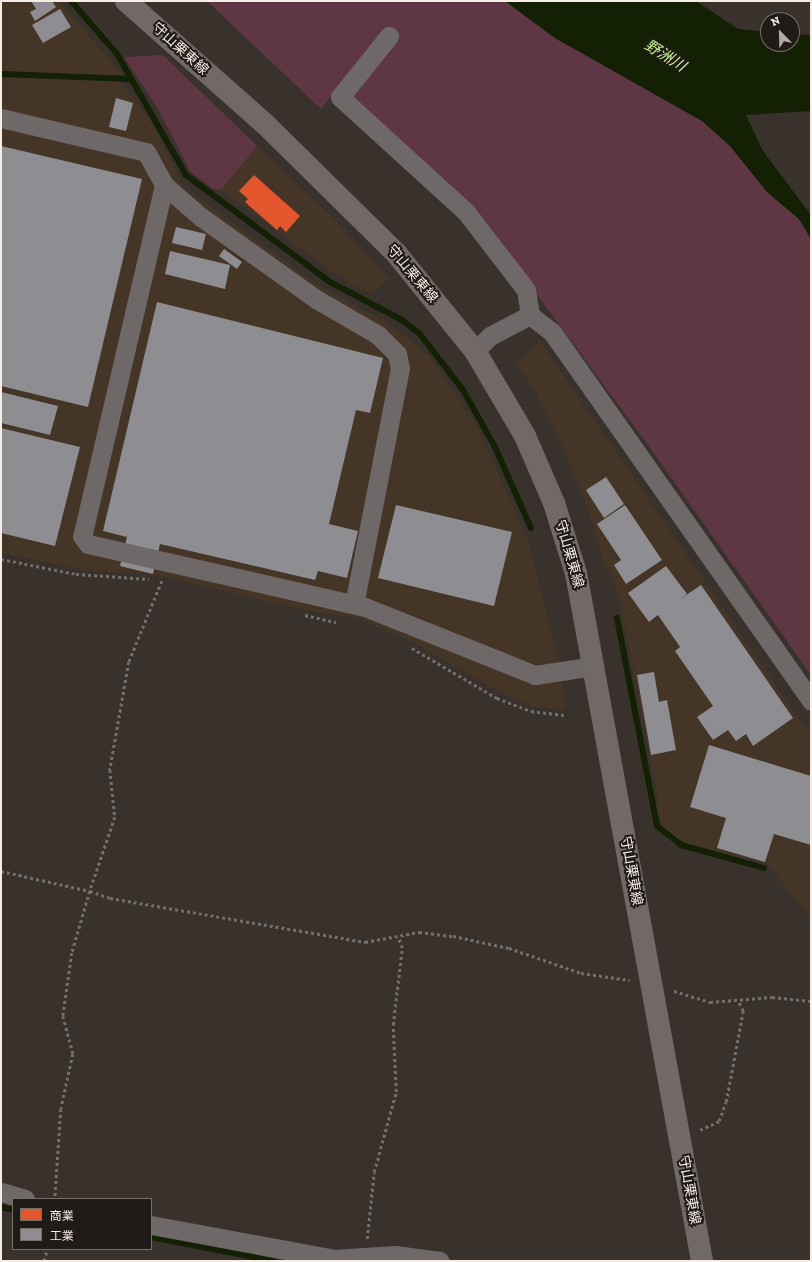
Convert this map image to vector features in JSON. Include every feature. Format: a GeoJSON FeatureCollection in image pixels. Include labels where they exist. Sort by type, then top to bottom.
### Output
{"type":"FeatureCollection","features":[{"type":"Feature","properties":{"kind":"main road","name":"守山栗東線"},"geometry":{"type":"LineString","coordinates":[[126,1],[264,123],[396,253],[475,351],[525,436],[554,503],[576,573],[702,1261]]}},
{"type":"Feature","properties":{"kind":"lane"},"geometry":{"type":"LineString","coordinates":[[389,36],[340,97],[466,212],[526,290],[530,315],[556,338],[811,701]]}},
{"type":"Feature","properties":{"kind":"lane"},"geometry":{"type":"LineString","coordinates":[[1,118],[146,152],[164,185],[201,217],[316,299],[378,335],[397,354],[400,368],[354,604]]}},
{"type":"Feature","properties":{"kind":"lane"},"geometry":{"type":"LineString","coordinates":[[164,185],[82,536],[88,544],[354,604],[535,676],[594,666]]}},
{"type":"Feature","properties":{"kind":"lane"},"geometry":{"type":"LineString","coordinates":[[475,351],[490,336],[530,315]]}},
{"type":"Feature","properties":{"kind":"lane"},"geometry":{"type":"LineString","coordinates":[[1,1192],[22,1198]]}},
{"type":"Feature","properties":{"kind":"lane"},"geometry":{"type":"LineString","coordinates":[[152,1225],[334,1259],[395,1255],[440,1261]]}},
{"type":"Feature","properties":{"kind":"path"},"geometry":{"type":"LineString","coordinates":[[1,559],[76,574],[162,580],[169,582]]}},
{"type":"Feature","properties":{"kind":"path"},"geometry":{"type":"LineString","coordinates":[[55,1198],[61,1109],[73,1054],[63,1016],[72,953],[114,817],[110,770],[129,662],[162,580]]}},
{"type":"Feature","properties":{"kind":"path"},"geometry":{"type":"LineString","coordinates":[[300,614],[340,623]]}},
{"type":"Feature","properties":{"kind":"path"},"geometry":{"type":"LineString","coordinates":[[410,647],[497,698],[531,711],[564,715]]}},
{"type":"Feature","properties":{"kind":"path"},"geometry":{"type":"LineString","coordinates":[[1,870],[90,891],[110,898],[326,937],[365,942],[419,932],[453,936],[509,948],[581,973],[652,983],[710,1002],[738,1002],[772,997],[811,1001]]}},
{"type":"Feature","properties":{"kind":"path"},"geometry":{"type":"LineString","coordinates":[[366,1257],[374,1172],[396,1092],[393,1025],[402,948],[398,937]]}},
{"type":"Feature","properties":{"kind":"path"},"geometry":{"type":"LineString","coordinates":[[680,1136],[719,1121],[735,1066],[743,1011],[738,1002]]}},
{"type":"Feature","properties":{"kind":"path"},"geometry":{"type":"LineString","coordinates":[[44,1261],[47,1250]]}},
{"type":"Feature","properties":{"kind":"shaded area"},"geometry":{"type":"Polygon","coordinates":[[[1,1],[58,1],[124,76],[120,81],[149,118],[184,187],[318,285],[388,323],[430,357],[477,426],[528,540],[557,651],[566,710],[536,707],[499,692],[415,643],[357,618],[304,610],[159,575],[84,570],[1,553],[1,1]]]}},
{"type":"Feature","properties":{"kind":"shaded area"},"geometry":{"type":"Polygon","coordinates":[[[207,1],[505,1],[555,38],[702,121],[730,146],[767,192],[799,219],[811,239],[811,675],[648,445],[475,211],[337,88],[321,109],[207,1]]]}},
{"type":"Feature","properties":{"kind":"shaded area"},"geometry":{"type":"Polygon","coordinates":[[[163,55],[257,146],[221,190],[213,189],[190,171],[158,109],[124,57],[163,55]]]}},
{"type":"Feature","properties":{"kind":"shaded area"},"geometry":{"type":"Polygon","coordinates":[[[257,146],[333,218],[389,279],[371,295],[334,273],[221,190],[257,146]]]}},
{"type":"Feature","properties":{"kind":"shaded area"},"geometry":{"type":"Polygon","coordinates":[[[540,341],[811,737],[811,918],[767,864],[685,844],[663,826],[656,808],[658,800],[653,770],[619,597],[610,570],[604,565],[590,515],[565,452],[536,393],[517,364],[540,341]]]}},
{"type":"Feature","properties":{"kind":"water","name":"野洲川"},"geometry":{"type":"Polygon","coordinates":[[[505,1],[696,1],[738,29],[760,31],[760,52],[800,52],[800,34],[811,35],[811,111],[746,115],[763,151],[811,215],[811,239],[799,219],[767,192],[730,146],[702,121],[555,38],[505,1]]]}},
{"type":"Feature","properties":{"kind":"building: 商業"},"geometry":{"type":"Polygon","coordinates":[[[254,175],[300,216],[286,232],[280,226],[277,230],[245,202],[248,199],[239,191],[254,175]]]}},
{"type":"Feature","properties":{"kind":"building: 工業"},"geometry":{"type":"Polygon","coordinates":[[[31,1],[52,1],[56,7],[35,21],[30,12],[36,9],[31,1]]]}},
{"type":"Feature","properties":{"kind":"building: 工業"},"geometry":{"type":"Polygon","coordinates":[[[60,9],[71,27],[43,43],[32,25],[60,9]]]}},
{"type":"Feature","properties":{"kind":"building: 工業"},"geometry":{"type":"Polygon","coordinates":[[[116,98],[133,103],[126,131],[109,127],[116,98]]]}},
{"type":"Feature","properties":{"kind":"building: 工業"},"geometry":{"type":"Polygon","coordinates":[[[1,146],[142,179],[88,407],[1,386],[1,146]]]}},
{"type":"Feature","properties":{"kind":"building: 工業"},"geometry":{"type":"Polygon","coordinates":[[[176,227],[206,234],[202,250],[172,243],[176,227]]]}},
{"type":"Feature","properties":{"kind":"building: 工業"},"geometry":{"type":"Polygon","coordinates":[[[224,249],[242,262],[237,269],[219,256],[224,249]]]}},
{"type":"Feature","properties":{"kind":"building: 工業"},"geometry":{"type":"Polygon","coordinates":[[[170,251],[230,265],[225,289],[165,274],[170,251]]]}},
{"type":"Feature","properties":{"kind":"building: 工業"},"geometry":{"type":"Polygon","coordinates":[[[157,302],[383,358],[370,413],[356,410],[329,524],[358,531],[347,578],[318,571],[315,580],[160,544],[153,574],[120,566],[127,537],[103,531],[157,302]]]}},
{"type":"Feature","properties":{"kind":"building: 工業"},"geometry":{"type":"Polygon","coordinates":[[[1,392],[58,406],[50,435],[1,423],[1,392]]]}},
{"type":"Feature","properties":{"kind":"building: 工業"},"geometry":{"type":"Polygon","coordinates":[[[1,428],[80,447],[55,546],[1,533],[1,428]]]}},
{"type":"Feature","properties":{"kind":"building: 工業"},"geometry":{"type":"Polygon","coordinates":[[[606,477],[624,504],[604,518],[586,490],[606,477]]]}},
{"type":"Feature","properties":{"kind":"building: 工業"},"geometry":{"type":"Polygon","coordinates":[[[396,505],[512,532],[494,606],[378,578],[396,505]]]}},
{"type":"Feature","properties":{"kind":"building: 工業"},"geometry":{"type":"Polygon","coordinates":[[[625,505],[662,560],[626,584],[614,565],[621,560],[597,524],[625,505]]]}},
{"type":"Feature","properties":{"kind":"building: 工業"},"geometry":{"type":"Polygon","coordinates":[[[666,566],[687,594],[679,600],[701,585],[793,718],[753,746],[746,734],[736,741],[728,730],[713,740],[697,717],[713,706],[675,651],[680,647],[658,615],[649,622],[628,593],[666,566]]]}},
{"type":"Feature","properties":{"kind":"building: 工業"},"geometry":{"type":"Polygon","coordinates":[[[654,672],[659,702],[667,700],[676,750],[651,755],[637,675],[654,672]]]}},
{"type":"Feature","properties":{"kind":"building: 工業"},"geometry":{"type":"Polygon","coordinates":[[[709,745],[811,776],[811,845],[774,834],[765,862],[717,848],[726,818],[690,807],[709,745]]]}},
{"type":"Feature","properties":{"kind":"waterway"},"geometry":{"type":"LineString","coordinates":[[71,1],[117,54],[186,175],[330,282],[402,320],[420,334],[463,390],[494,445],[531,528]]}},
{"type":"Feature","properties":{"kind":"waterway"},"geometry":{"type":"LineString","coordinates":[[1,74],[132,79]]}},
{"type":"Feature","properties":{"kind":"waterway"},"geometry":{"type":"LineString","coordinates":[[617,618],[657,826],[681,845],[764,868]]}},
{"type":"Feature","properties":{"kind":"waterway"},"geometry":{"type":"LineString","coordinates":[[1,1207],[12,1210]]}},
{"type":"Feature","properties":{"kind":"waterway"},"geometry":{"type":"LineString","coordinates":[[152,1237],[274,1261]]}}]}
